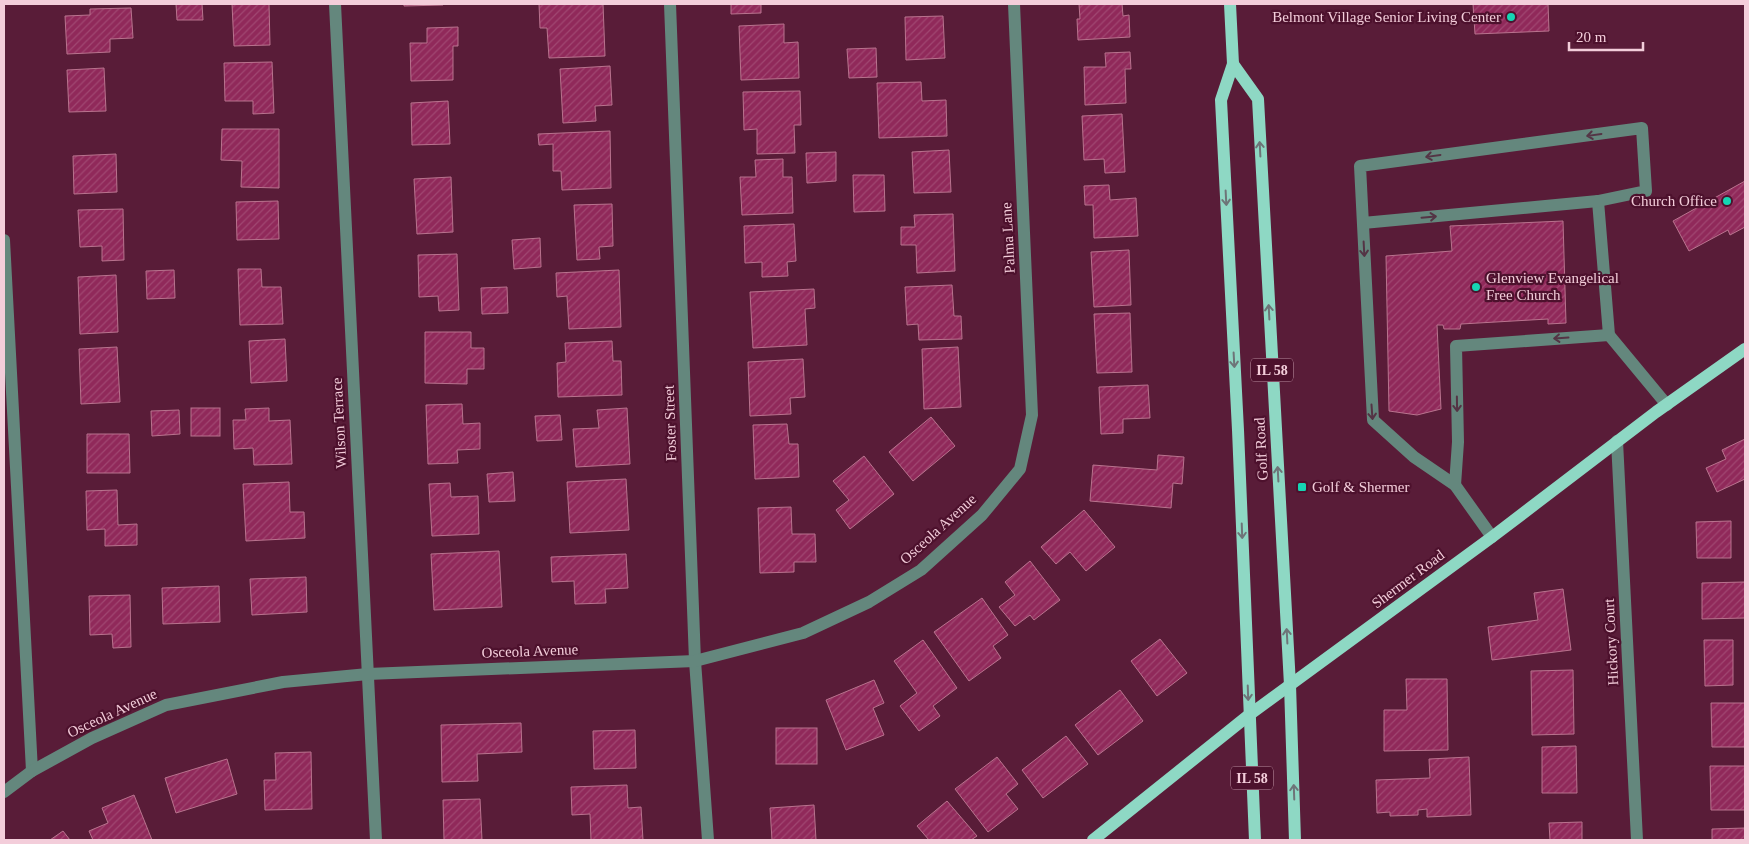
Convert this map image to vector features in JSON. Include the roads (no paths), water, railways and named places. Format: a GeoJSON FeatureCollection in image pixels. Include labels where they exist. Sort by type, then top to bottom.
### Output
{"type":"FeatureCollection","features":[{"type":"Feature","properties":{"kind":"main road","name":"Golf Road"},"geometry":{"type":"LineString","coordinates":[[1230,4],[1233,64],[1221,100],[1256,840]]}},
{"type":"Feature","properties":{"kind":"main road","name":"Golf Road"},"geometry":{"type":"LineString","coordinates":[[1233,64],[1258,99],[1290,685],[1295,840]]}},
{"type":"Feature","properties":{"kind":"main road","name":"Shermer Road"},"geometry":{"type":"LineString","coordinates":[[1093,840],[1249,715],[1492,537],[1667,404],[1745,349]]}},
{"type":"Feature","properties":{"kind":"street","name":"Wilson Terrace"},"geometry":{"type":"LineString","coordinates":[[335,4],[376,840]]}},
{"type":"Feature","properties":{"kind":"street","name":"Foster Street"},"geometry":{"type":"LineString","coordinates":[[670,4],[696,662],[708,840]]}},
{"type":"Feature","properties":{"kind":"street","name":"Palma Lane"},"geometry":{"type":"LineString","coordinates":[[1014,4],[1032,415],[1020,469]]}},
{"type":"Feature","properties":{"kind":"street"},"geometry":{"type":"LineString","coordinates":[[1363,223],[1598,201],[1646,191],[1642,128],[1360,166],[1373,420],[1414,457],[1455,485],[1492,537]]}},
{"type":"Feature","properties":{"kind":"street"},"geometry":{"type":"LineString","coordinates":[[1598,201],[1609,335],[1667,404]]}},
{"type":"Feature","properties":{"kind":"street"},"geometry":{"type":"LineString","coordinates":[[4,240],[32,771]]}},
{"type":"Feature","properties":{"kind":"street"},"geometry":{"type":"LineString","coordinates":[[1455,485],[1458,442],[1456,346],[1609,335]]}},
{"type":"Feature","properties":{"kind":"street","name":"Hickory Court"},"geometry":{"type":"LineString","coordinates":[[1617,441],[1637,840]]}},
{"type":"Feature","properties":{"kind":"street","name":"Osceola Avenue"},"geometry":{"type":"LineString","coordinates":[[4,792],[32,771],[92,738],[166,705],[283,682],[368,674],[696,662],[803,634],[869,602],[921,570],[982,515],[1020,469]]}},
{"type":"Feature","properties":{"kind":"place","name":"Belmont Village Senior Living Center"},"geometry":{"type":"Point","coordinates":[1511,17]}},
{"type":"Feature","properties":{"kind":"place","name":"Church Office"},"geometry":{"type":"Point","coordinates":[1727,201]}},
{"type":"Feature","properties":{"kind":"place","name":"Glenview Evangelical Free Church"},"geometry":{"type":"Point","coordinates":[1476,287]}},
{"type":"Feature","properties":{"kind":"place","name":"Golf & Shermer"},"geometry":{"type":"Point","coordinates":[1302,487]}}]}
